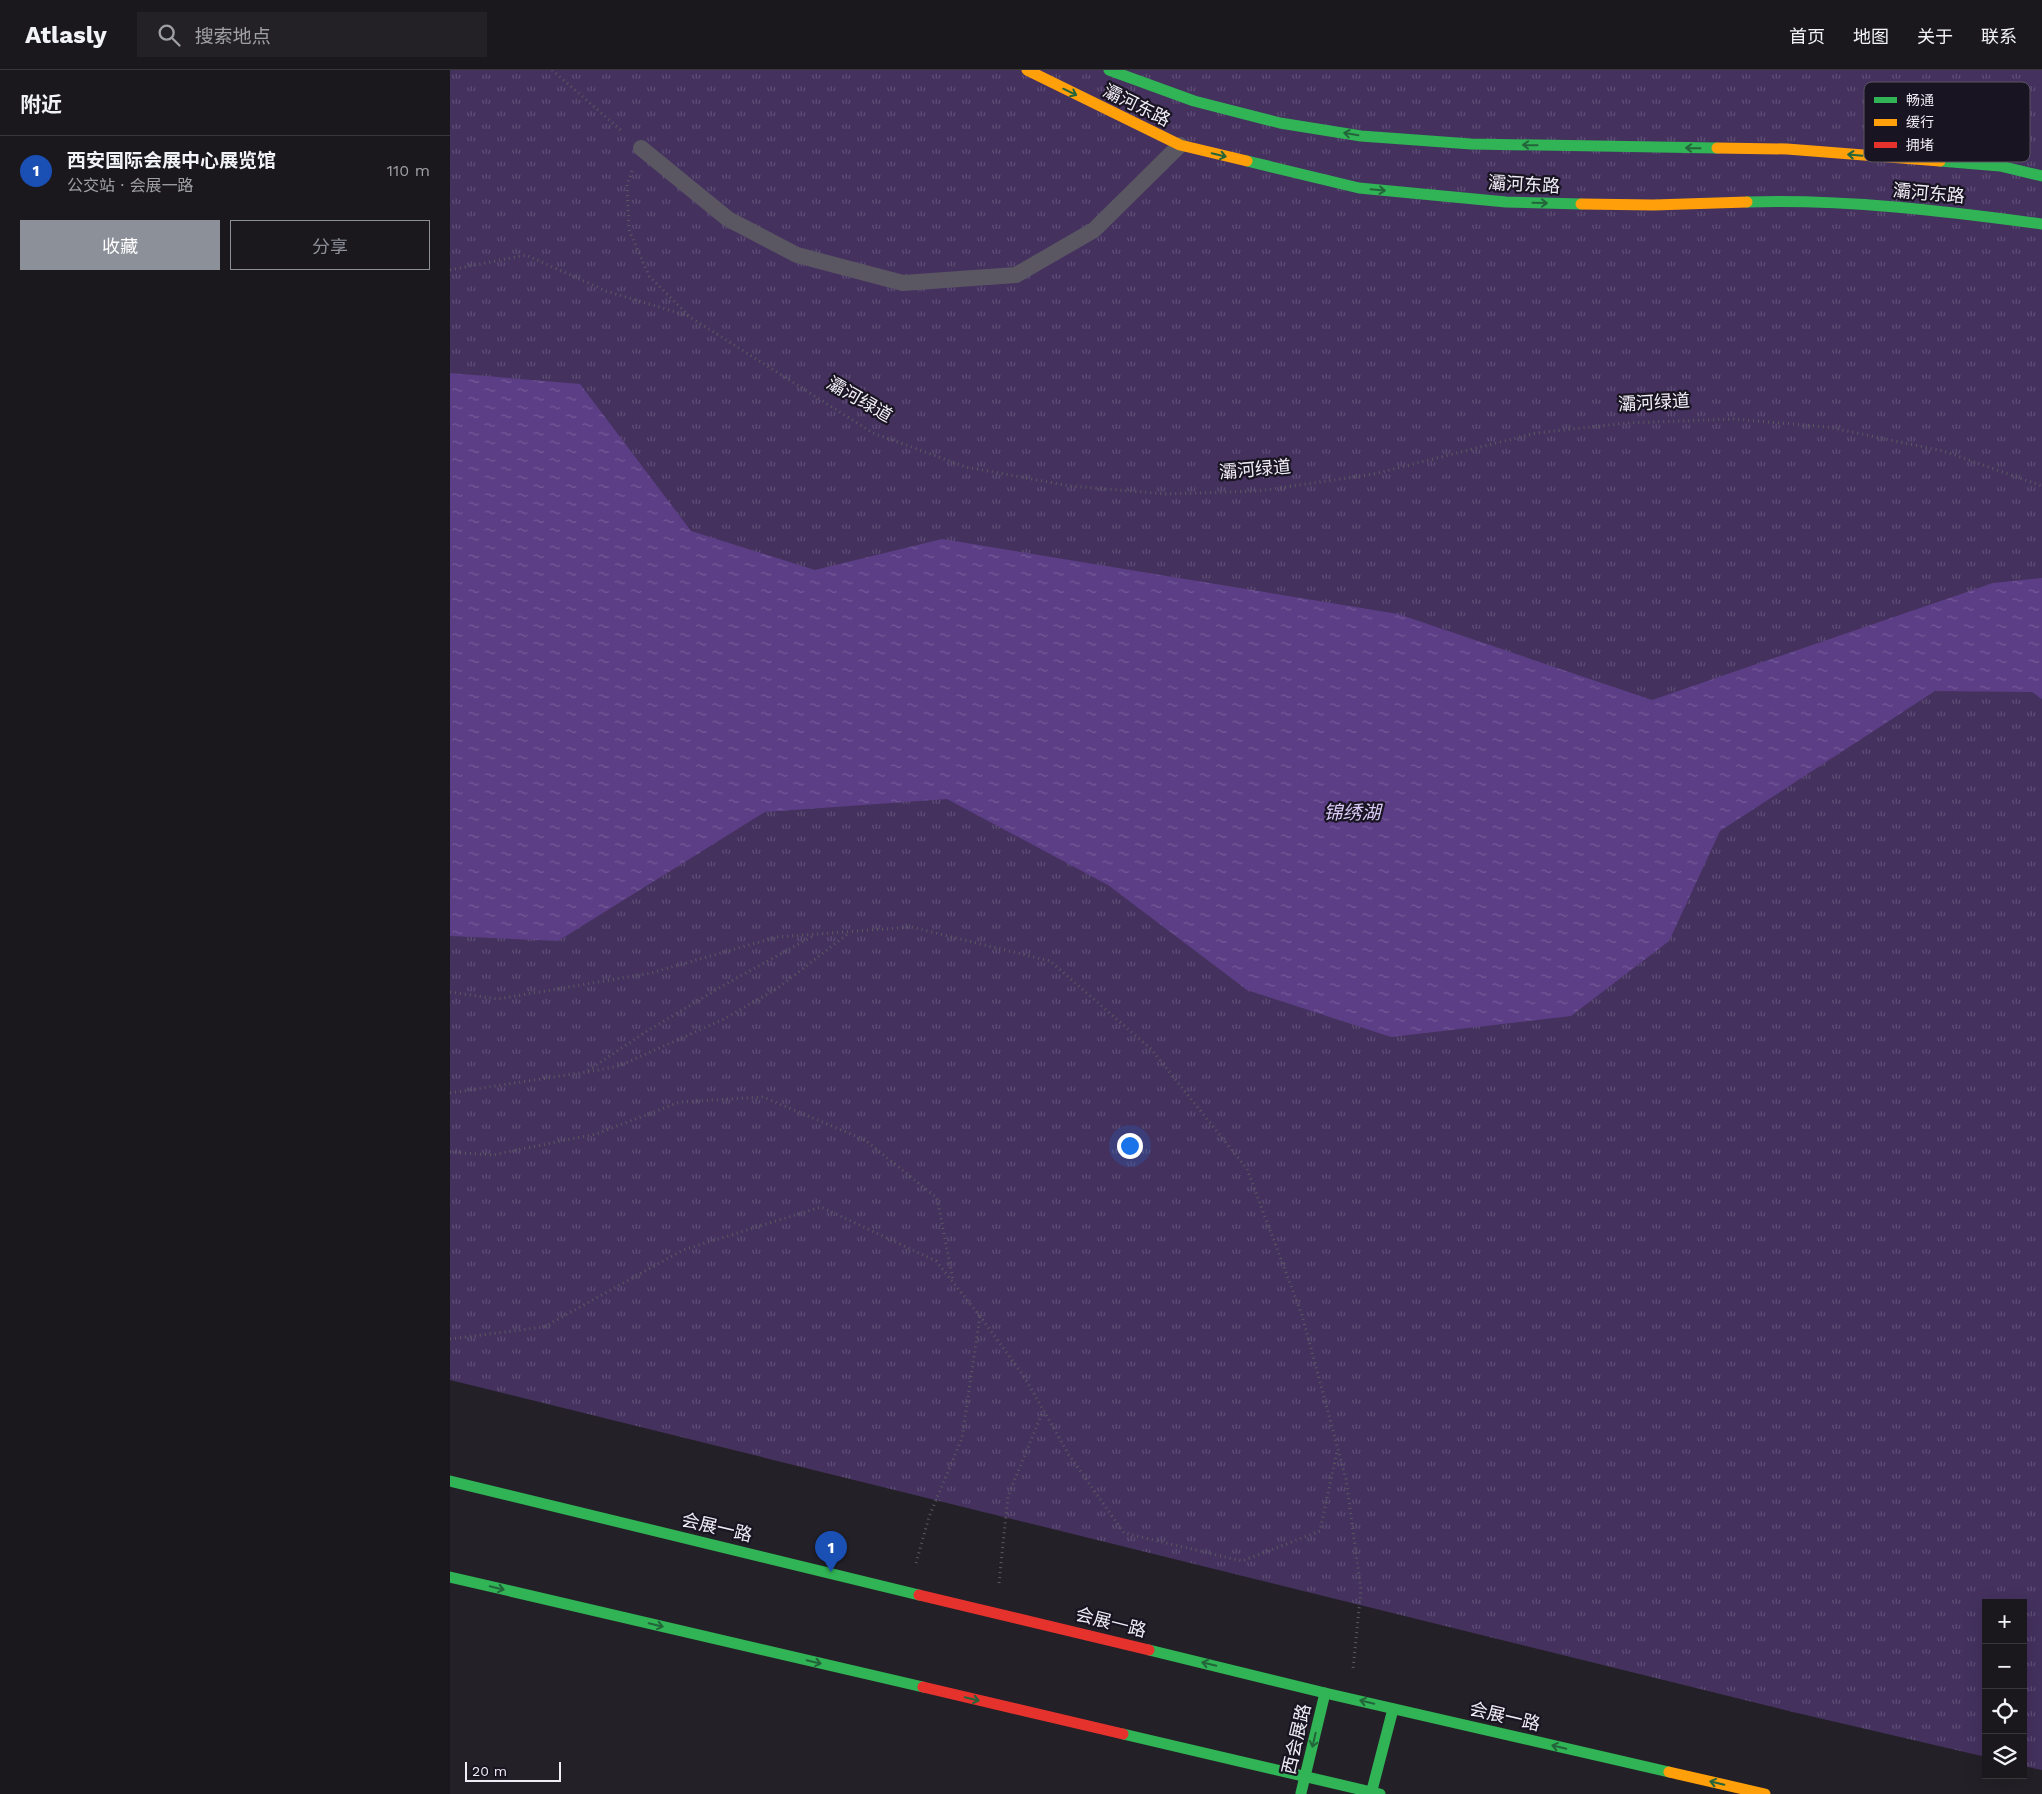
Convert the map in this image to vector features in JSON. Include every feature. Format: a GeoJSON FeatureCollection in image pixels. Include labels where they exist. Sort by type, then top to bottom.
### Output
{"type":"FeatureCollection","features":[{"type":"Feature","properties":{"kind":"main road","name":"灞河东路"},"geometry":{"type":"LineString","coordinates":[[1027,70],[1180,145],[1359,188],[1496,201],[1654,205],[1784,201],[1948,211],[2042,224]]}},
{"type":"Feature","properties":{"kind":"main road","name":"灞河东路"},"geometry":{"type":"LineString","coordinates":[[1109,70],[1204,104],[1280,124],[1362,136],[1471,144],[1787,149],[1864,155]]}},
{"type":"Feature","properties":{"kind":"main road","name":"灞河东路"},"geometry":{"type":"LineString","coordinates":[[1950,162],[2000,166],[2042,176]]}},
{"type":"Feature","properties":{"kind":"main road","name":"会展一路"},"geometry":{"type":"LineString","coordinates":[[450,1481],[1325,1693],[1765,1794]]}},
{"type":"Feature","properties":{"kind":"main road"},"geometry":{"type":"LineString","coordinates":[[450,1577],[1374,1793],[1393,1708]]}},
{"type":"Feature","properties":{"kind":"main road","name":"西会展路"},"geometry":{"type":"LineString","coordinates":[[1301,1794],[1325,1693]]}},
{"type":"Feature","properties":{"kind":"lane"},"geometry":{"type":"LineString","coordinates":[[641,148],[728,219],[797,256],[903,283],[1016,275],[1094,230],[1180,145]]}},
{"type":"Feature","properties":{"kind":"path"},"geometry":{"type":"LineString","coordinates":[[552,70],[641,148]]}},
{"type":"Feature","properties":{"kind":"path","name":"灞河绿道"},"geometry":{"type":"LineString","coordinates":[[641,148],[627,185],[629,230],[649,276],[690,316],[873,433],[966,467],[1070,486],[1167,494],[1259,491],[1374,474],[1536,433],[1627,423],[1734,419],[1828,427],[1944,451],[2042,486]]}},
{"type":"Feature","properties":{"kind":"path"},"geometry":{"type":"LineString","coordinates":[[450,270],[526,255],[606,291],[690,316]]}},
{"type":"Feature","properties":{"kind":"path"},"geometry":{"type":"LineString","coordinates":[[450,992],[498,999],[650,973],[777,937],[911,927],[1050,961],[1151,1049],[1247,1169],[1302,1315],[1346,1479],[1360,1590],[1350,1698]]}},
{"type":"Feature","properties":{"kind":"path"},"geometry":{"type":"LineString","coordinates":[[450,1093],[619,1066],[722,1020],[778,988],[851,931]]}},
{"type":"Feature","properties":{"kind":"path"},"geometry":{"type":"LineString","coordinates":[[586,1072],[647,1031],[689,1006],[818,934]]}},
{"type":"Feature","properties":{"kind":"path"},"geometry":{"type":"LineString","coordinates":[[450,1152],[492,1155],[596,1134],[680,1102],[763,1098],[865,1140],[937,1198],[953,1281]]}},
{"type":"Feature","properties":{"kind":"path"},"geometry":{"type":"LineString","coordinates":[[450,1339],[544,1327],[683,1250],[821,1207],[936,1261],[980,1316],[1025,1378],[1068,1455],[1124,1533],[1242,1561],[1320,1531],[1338,1448]]}},
{"type":"Feature","properties":{"kind":"path"},"geometry":{"type":"LineString","coordinates":[[909,1591],[929,1517],[962,1438],[980,1316]]}},
{"type":"Feature","properties":{"kind":"path"},"geometry":{"type":"LineString","coordinates":[[996,1612],[1008,1496],[1044,1411]]}},
{"type":"Feature","properties":{"kind":"green space"},"geometry":{"type":"Polygon","coordinates":[[[450,70],[2042,70],[2042,1770],[2027,1767],[2027,1599],[1982,1599],[1982,1756],[1793,1712],[450,1380],[450,70]]]}},
{"type":"Feature","properties":{"kind":"water","name":"锦绣湖"},"geometry":{"type":"Polygon","coordinates":[[[450,373],[580,384],[691,531],[815,570],[942,539],[1398,614],[1652,700],[1993,583],[2042,578],[2042,699],[2032,692],[1935,691],[1720,831],[1669,941],[1571,1016],[1391,1037],[1247,990],[1108,885],[947,799],[765,812],[558,941],[450,936],[450,373]]]}},
{"type":"Feature","properties":{"kind":"traffic: fast"},"geometry":{"type":"LineString","coordinates":[[1109,70],[1194,101],[1280,123],[1361,136],[1471,144],[1717,148]]}},
{"type":"Feature","properties":{"kind":"traffic: fast"},"geometry":{"type":"LineString","coordinates":[[1247,161],[1359,188],[1506,202],[1581,204]]}},
{"type":"Feature","properties":{"kind":"traffic: fast"},"geometry":{"type":"LineString","coordinates":[[1952,162],[2000,166],[2042,176]]}},
{"type":"Feature","properties":{"kind":"traffic: fast"},"geometry":{"type":"LineString","coordinates":[[1747,202],[1858,204],[2042,224]]}},
{"type":"Feature","properties":{"kind":"traffic: fast"},"geometry":{"type":"LineString","coordinates":[[450,1481],[919,1595]]}},
{"type":"Feature","properties":{"kind":"traffic: fast"},"geometry":{"type":"LineString","coordinates":[[450,1577],[923,1687]]}},
{"type":"Feature","properties":{"kind":"traffic: fast"},"geometry":{"type":"LineString","coordinates":[[1149,1650],[1325,1693],[1669,1772]]}},
{"type":"Feature","properties":{"kind":"traffic: fast"},"geometry":{"type":"LineString","coordinates":[[1301,1793],[1325,1693]]}},
{"type":"Feature","properties":{"kind":"traffic: fast"},"geometry":{"type":"LineString","coordinates":[[1371,1794],[1393,1709]]}},
{"type":"Feature","properties":{"kind":"traffic: fast"},"geometry":{"type":"LineString","coordinates":[[1123,1734],[1380,1794]]}},
{"type":"Feature","properties":{"kind":"traffic: slow"},"geometry":{"type":"LineString","coordinates":[[1027,70],[1180,145],[1247,161]]}},
{"type":"Feature","properties":{"kind":"traffic: slow"},"geometry":{"type":"LineString","coordinates":[[1717,148],[1787,149],[1864,155]]}},
{"type":"Feature","properties":{"kind":"traffic: slow"},"geometry":{"type":"LineString","coordinates":[[1581,204],[1654,205],[1747,202]]}},
{"type":"Feature","properties":{"kind":"traffic: slow"},"geometry":{"type":"LineString","coordinates":[[1669,1772],[1765,1794]]}},
{"type":"Feature","properties":{"kind":"traffic: jam"},"geometry":{"type":"LineString","coordinates":[[919,1595],[1149,1650]]}},
{"type":"Feature","properties":{"kind":"traffic: jam"},"geometry":{"type":"LineString","coordinates":[[923,1687],[1123,1734]]}},
{"type":"Feature","properties":{"kind":"place","name":"西安国际会展中心展览馆"},"geometry":{"type":"Point","coordinates":[831,1572]}}]}
